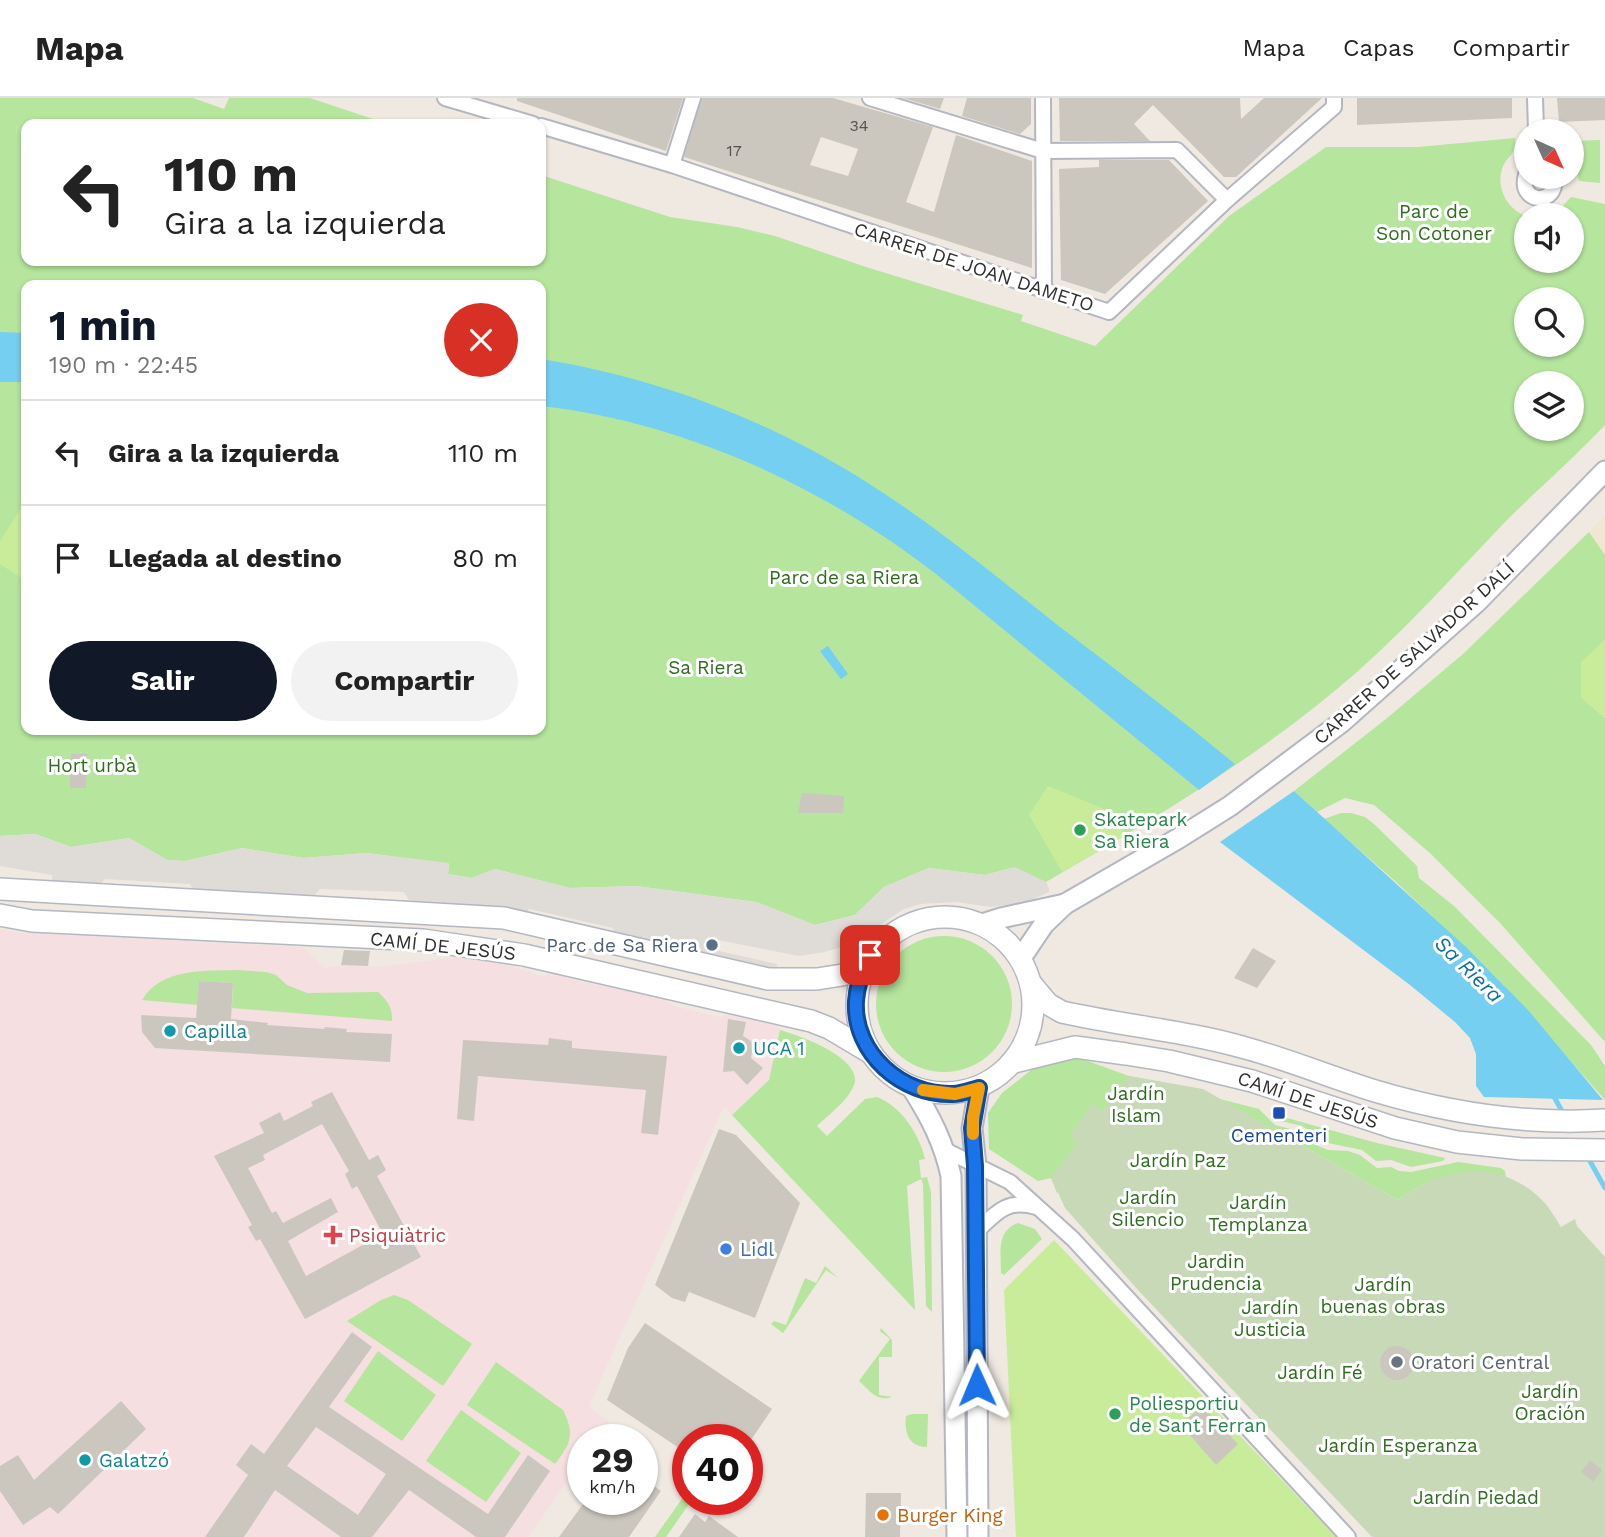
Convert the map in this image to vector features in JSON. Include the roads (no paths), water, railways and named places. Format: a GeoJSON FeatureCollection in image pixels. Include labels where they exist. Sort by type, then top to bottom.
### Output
{"type":"FeatureCollection","features":[{"type":"Feature","properties":{"kind":"main road","name":"CAMÍ DE JESÚS"},"geometry":{"type":"LineString","coordinates":[[0,889],[504,918],[768,979],[817,979],[842,975],[864,967]]}},
{"type":"Feature","properties":{"kind":"main road","name":"CAMÍ DE JESÚS"},"geometry":{"type":"LineString","coordinates":[[0,915],[32,921],[423,940],[524,955],[811,1021],[829,1028],[871,1053]]}},
{"type":"Feature","properties":{"kind":"main road"},"geometry":{"type":"LineString","coordinates":[[942,917],[982,924],[1004,939],[1021,958],[1032,985],[1032,1029],[1014,1062],[979,1088],[955,1094],[912,1088],[889,1073],[871,1053],[858,1020],[856,1002],[864,967],[870,955],[880,945],[902,927],[915,922],[942,917]]}},
{"type":"Feature","properties":{"kind":"main road","name":"CAMÍ DE JESÚS"},"geometry":{"type":"LineString","coordinates":[[1032,985],[1048,1004],[1062,1012],[1208,1038],[1432,1106],[1530,1120],[1605,1120]]}},
{"type":"Feature","properties":{"kind":"main road","name":"CAMÍ DE JESÚS"},"geometry":{"type":"LineString","coordinates":[[1014,1062],[1074,1047],[1169,1061],[1252,1081],[1415,1133],[1479,1145],[1540,1150],[1605,1150]]}},
{"type":"Feature","properties":{"kind":"street"},"geometry":{"type":"LineString","coordinates":[[445,98],[516,119]]}},
{"type":"Feature","properties":{"kind":"street"},"geometry":{"type":"LineString","coordinates":[[672,165],[693,98]]}},
{"type":"Feature","properties":{"kind":"street"},"geometry":{"type":"LineString","coordinates":[[870,98],[1043,151],[1177,150],[1227,200]]}},
{"type":"Feature","properties":{"kind":"street"},"geometry":{"type":"LineString","coordinates":[[1043,98],[1044,290]]}},
{"type":"Feature","properties":{"kind":"street","name":"CARRER DE JOAN DAMETO"},"geometry":{"type":"LineString","coordinates":[[546,128],[672,165],[1108,312],[1227,200],[1334,107],[1334,98]]}},
{"type":"Feature","properties":{"kind":"street"},"geometry":{"type":"LineString","coordinates":[[1535,98],[1536,119]]}},
{"type":"Feature","properties":{"kind":"street"},"geometry":{"type":"LineString","coordinates":[[1525,189],[1529,195],[1539,198],[1549,195],[1553,189]]}},
{"type":"Feature","properties":{"kind":"street","name":"CARRER DE SALVADOR DALÍ"},"geometry":{"type":"LineString","coordinates":[[1021,958],[1044,924],[1065,904],[1230,806],[1342,722],[1476,603],[1605,471]]}},
{"type":"Feature","properties":{"kind":"street","name":"CARRER DE SALVADOR DALÍ"},"geometry":{"type":"LineString","coordinates":[[982,924],[1065,904]]}},
{"type":"Feature","properties":{"kind":"street"},"geometry":{"type":"LineString","coordinates":[[912,1088],[945,1150],[951,1176],[957,1537]]}},
{"type":"Feature","properties":{"kind":"street"},"geometry":{"type":"LineString","coordinates":[[978,1537],[975,1166],[972,1128],[979,1088]]}},
{"type":"Feature","properties":{"kind":"street"},"geometry":{"type":"LineString","coordinates":[[945,1150],[1010,1182],[1042,1209],[1073,1239],[1348,1537]]}},
{"type":"Feature","properties":{"kind":"street"},"geometry":{"type":"LineString","coordinates":[[975,1233],[1010,1205],[1022,1203],[1042,1209]]}},
{"type":"Feature","properties":{"kind":"water"},"geometry":{"type":"Polygon","coordinates":[[[0,332],[21,333],[21,382],[0,382],[0,332]]]}},
{"type":"Feature","properties":{"kind":"water"},"geometry":{"type":"Polygon","coordinates":[[[546,360],[585,367],[672,390],[755,423],[836,463],[946,537],[1235,764],[1199,790],[936,574],[847,513],[750,463],[699,443],[594,414],[546,407],[546,360]]]}},
{"type":"Feature","properties":{"kind":"water"},"geometry":{"type":"Polygon","coordinates":[[[828,646],[848,674],[841,679],[820,651],[828,646]]]}},
{"type":"Feature","properties":{"kind":"water"},"geometry":{"type":"Polygon","coordinates":[[[1294,791],[1467,948],[1528,1010],[1603,1100],[1484,1097],[1476,1086],[1476,1054],[1470,1038],[1455,1022],[1220,842],[1294,791]]]}},
{"type":"Feature","properties":{"kind":"waterway","name":"Sa Riera"},"geometry":{"type":"LineString","coordinates":[[1552,1093],[1564,1115]]}},
{"type":"Feature","properties":{"kind":"waterway","name":"Sa Riera"},"geometry":{"type":"LineString","coordinates":[[1586,1154],[1605,1188]]}},
{"type":"Feature","properties":{"kind":"place","name":"Skatepark Sa Riera"},"geometry":{"type":"Point","coordinates":[1080,830]}},
{"type":"Feature","properties":{"kind":"place","name":"Parc de Sa Riera"},"geometry":{"type":"Point","coordinates":[712,945]}},
{"type":"Feature","properties":{"kind":"place","name":"Capilla"},"geometry":{"type":"Point","coordinates":[170,1031]}},
{"type":"Feature","properties":{"kind":"place","name":"UCA 1"},"geometry":{"type":"Point","coordinates":[739,1048]}},
{"type":"Feature","properties":{"kind":"place","name":"Cementeri"},"geometry":{"type":"Point","coordinates":[1279,1113]}},
{"type":"Feature","properties":{"kind":"place","name":"Psiquiàtric"},"geometry":{"type":"Point","coordinates":[333,1235]}},
{"type":"Feature","properties":{"kind":"place","name":"Lidl"},"geometry":{"type":"Point","coordinates":[726,1249]}},
{"type":"Feature","properties":{"kind":"place","name":"Oratori Central"},"geometry":{"type":"Point","coordinates":[1397,1362]}},
{"type":"Feature","properties":{"kind":"place","name":"Poliesportiu de Sant Ferran"},"geometry":{"type":"Point","coordinates":[1115,1414]}},
{"type":"Feature","properties":{"kind":"place","name":"Galatzó"},"geometry":{"type":"Point","coordinates":[85,1460]}},
{"type":"Feature","properties":{"kind":"place","name":"Burger King"},"geometry":{"type":"Point","coordinates":[883,1515]}},
{"type":"Feature","properties":{"kind":"park label","name":"Parc de Son Cotoner"},"geometry":{"type":"Point","coordinates":[1434,222]}},
{"type":"Feature","properties":{"kind":"park label","name":"Parc de sa Riera"},"geometry":{"type":"Point","coordinates":[844,577]}},
{"type":"Feature","properties":{"kind":"park label","name":"Hort urbà"},"geometry":{"type":"Point","coordinates":[92,765]}},
{"type":"Feature","properties":{"kind":"park label","name":"Jardín Islam"},"geometry":{"type":"Point","coordinates":[1136,1104]}},
{"type":"Feature","properties":{"kind":"park label","name":"Jardín Paz"},"geometry":{"type":"Point","coordinates":[1178,1160]}},
{"type":"Feature","properties":{"kind":"park label","name":"Jardín Silencio"},"geometry":{"type":"Point","coordinates":[1148,1208]}},
{"type":"Feature","properties":{"kind":"park label","name":"Jardín Templanza"},"geometry":{"type":"Point","coordinates":[1258,1213]}},
{"type":"Feature","properties":{"kind":"park label","name":"Jardin Prudencia"},"geometry":{"type":"Point","coordinates":[1216,1272]}},
{"type":"Feature","properties":{"kind":"park label","name":"Jardín buenas obras"},"geometry":{"type":"Point","coordinates":[1383,1295]}},
{"type":"Feature","properties":{"kind":"park label","name":"Jardín Justicia"},"geometry":{"type":"Point","coordinates":[1270,1318]}},
{"type":"Feature","properties":{"kind":"park label","name":"Jardín Fé"},"geometry":{"type":"Point","coordinates":[1320,1372]}},
{"type":"Feature","properties":{"kind":"park label","name":"Jardín Oración"},"geometry":{"type":"Point","coordinates":[1550,1402]}},
{"type":"Feature","properties":{"kind":"park label","name":"Jardín Esperanza"},"geometry":{"type":"Point","coordinates":[1398,1445]}},
{"type":"Feature","properties":{"kind":"park label","name":"Jardín Piedad"},"geometry":{"type":"Point","coordinates":[1476,1497]}}]}
